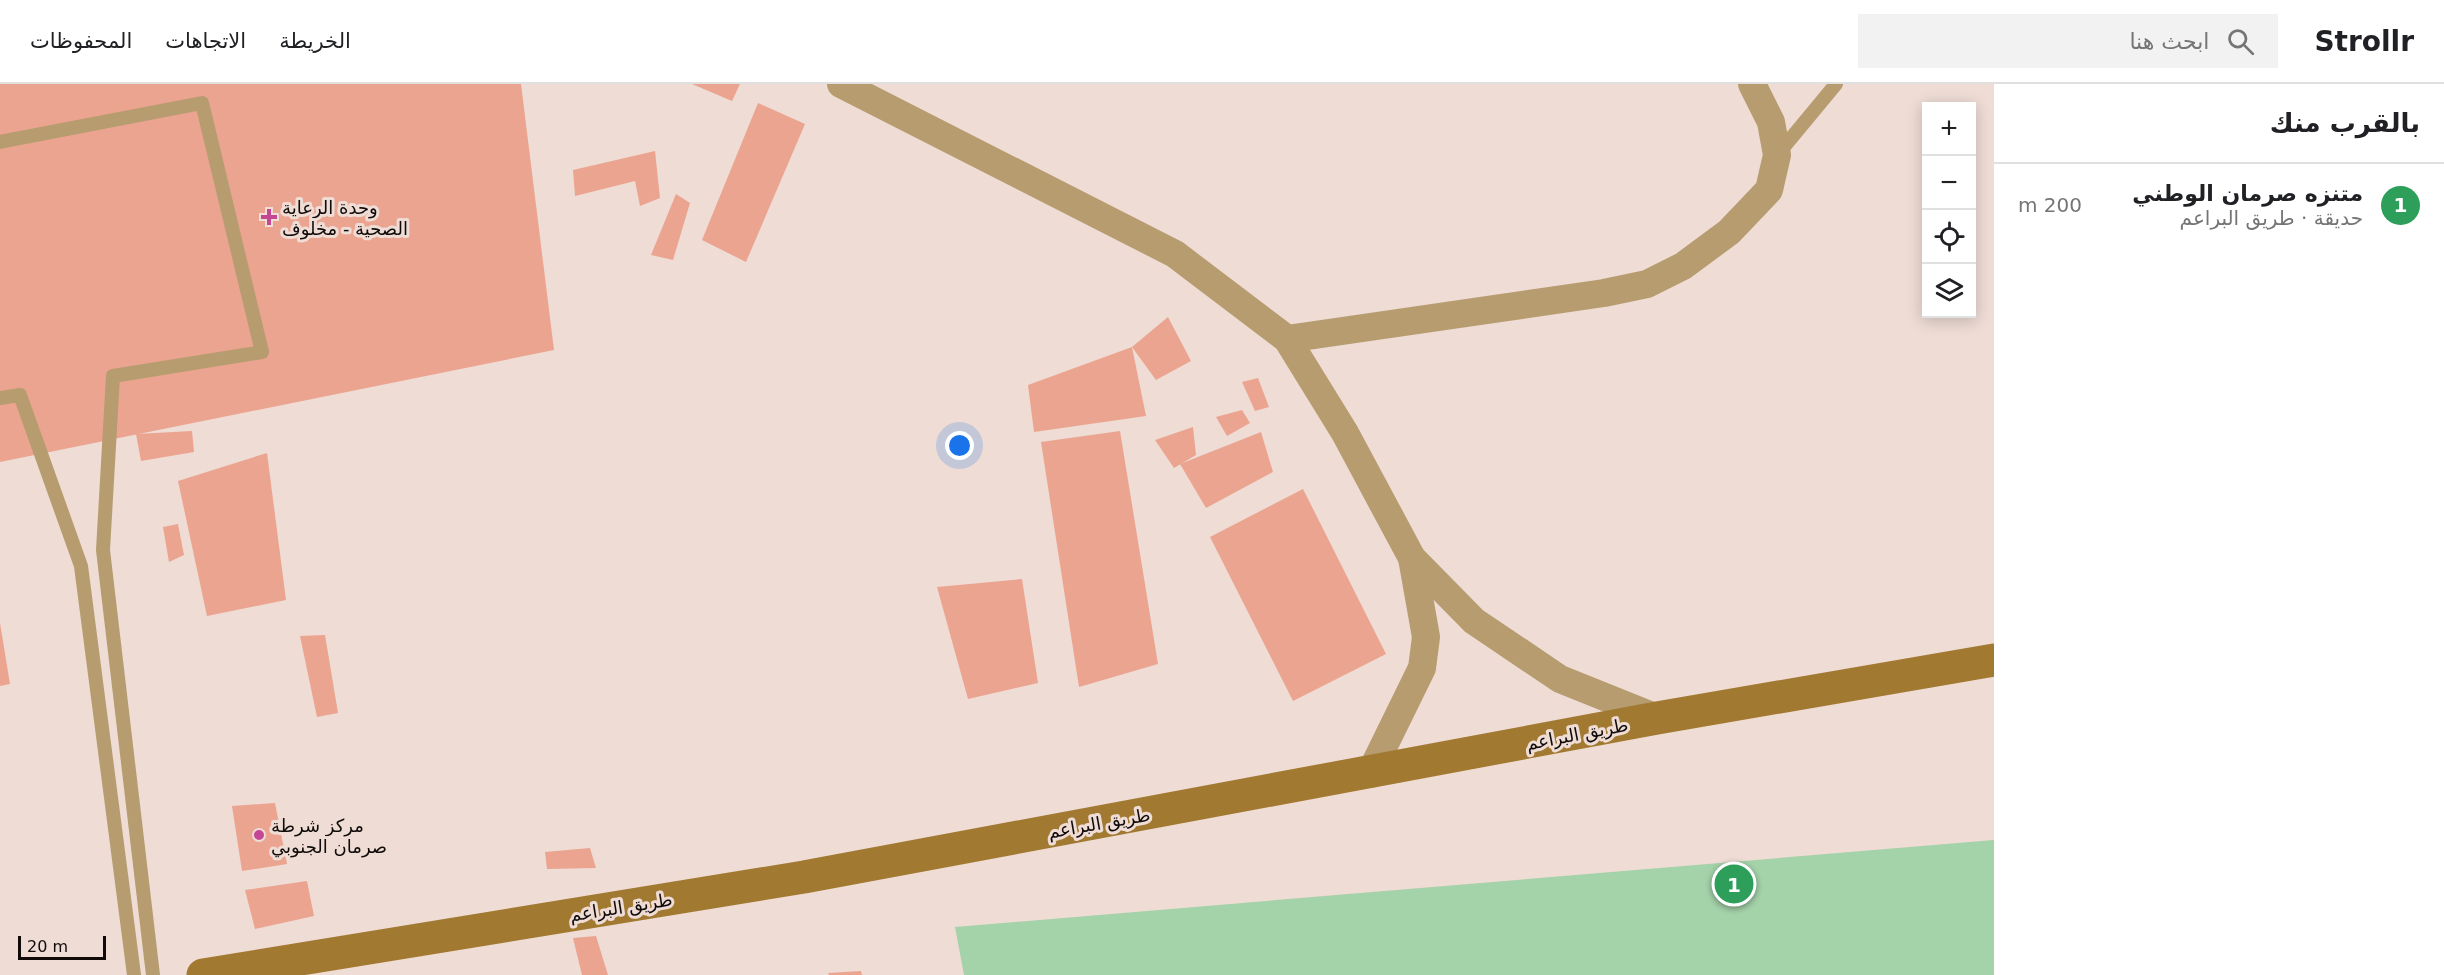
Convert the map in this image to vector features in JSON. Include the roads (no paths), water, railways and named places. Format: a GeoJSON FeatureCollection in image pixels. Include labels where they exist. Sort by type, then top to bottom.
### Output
{"type":"FeatureCollection","features":[{"type":"Feature","properties":{"kind":"street"},"geometry":{"type":"LineString","coordinates":[[841,84],[1175,254],[1287,339],[1346,433],[1412,558],[1474,621],[1560,679],[1658,718]]}},
{"type":"Feature","properties":{"kind":"street"},"geometry":{"type":"LineString","coordinates":[[1287,339],[1605,293],[1647,284],[1683,266],[1729,232],[1769,190],[1777,155],[1771,122],[1752,84]]}},
{"type":"Feature","properties":{"kind":"street"},"geometry":{"type":"LineString","coordinates":[[1370,774],[1422,668],[1426,637],[1412,558]]}},
{"type":"Feature","properties":{"kind":"street","name":"طريق البراعم"},"geometry":{"type":"LineString","coordinates":[[203,975],[804,877],[1370,774],[1658,718],[1994,660]]}},
{"type":"Feature","properties":{"kind":"lane"},"geometry":{"type":"LineString","coordinates":[[1777,155],[1836,84]]}},
{"type":"Feature","properties":{"kind":"lane"},"geometry":{"type":"LineString","coordinates":[[0,142],[202,104],[262,352],[114,376],[103,550],[153,975]]}},
{"type":"Feature","properties":{"kind":"lane"},"geometry":{"type":"LineString","coordinates":[[0,398],[20,394],[81,566],[134,975]]}},
{"type":"Feature","properties":{"kind":"place","name":"وحدة الرعاية الصحية - مخلوف"},"geometry":{"type":"Point","coordinates":[269,217]}},
{"type":"Feature","properties":{"kind":"place","name":"مركز شرطة صرمان الجنوبي"},"geometry":{"type":"Point","coordinates":[259,835]}},
{"type":"Feature","properties":{"kind":"place","name":"متنزه صرمان الوطني"},"geometry":{"type":"Point","coordinates":[1734,884]}}]}
